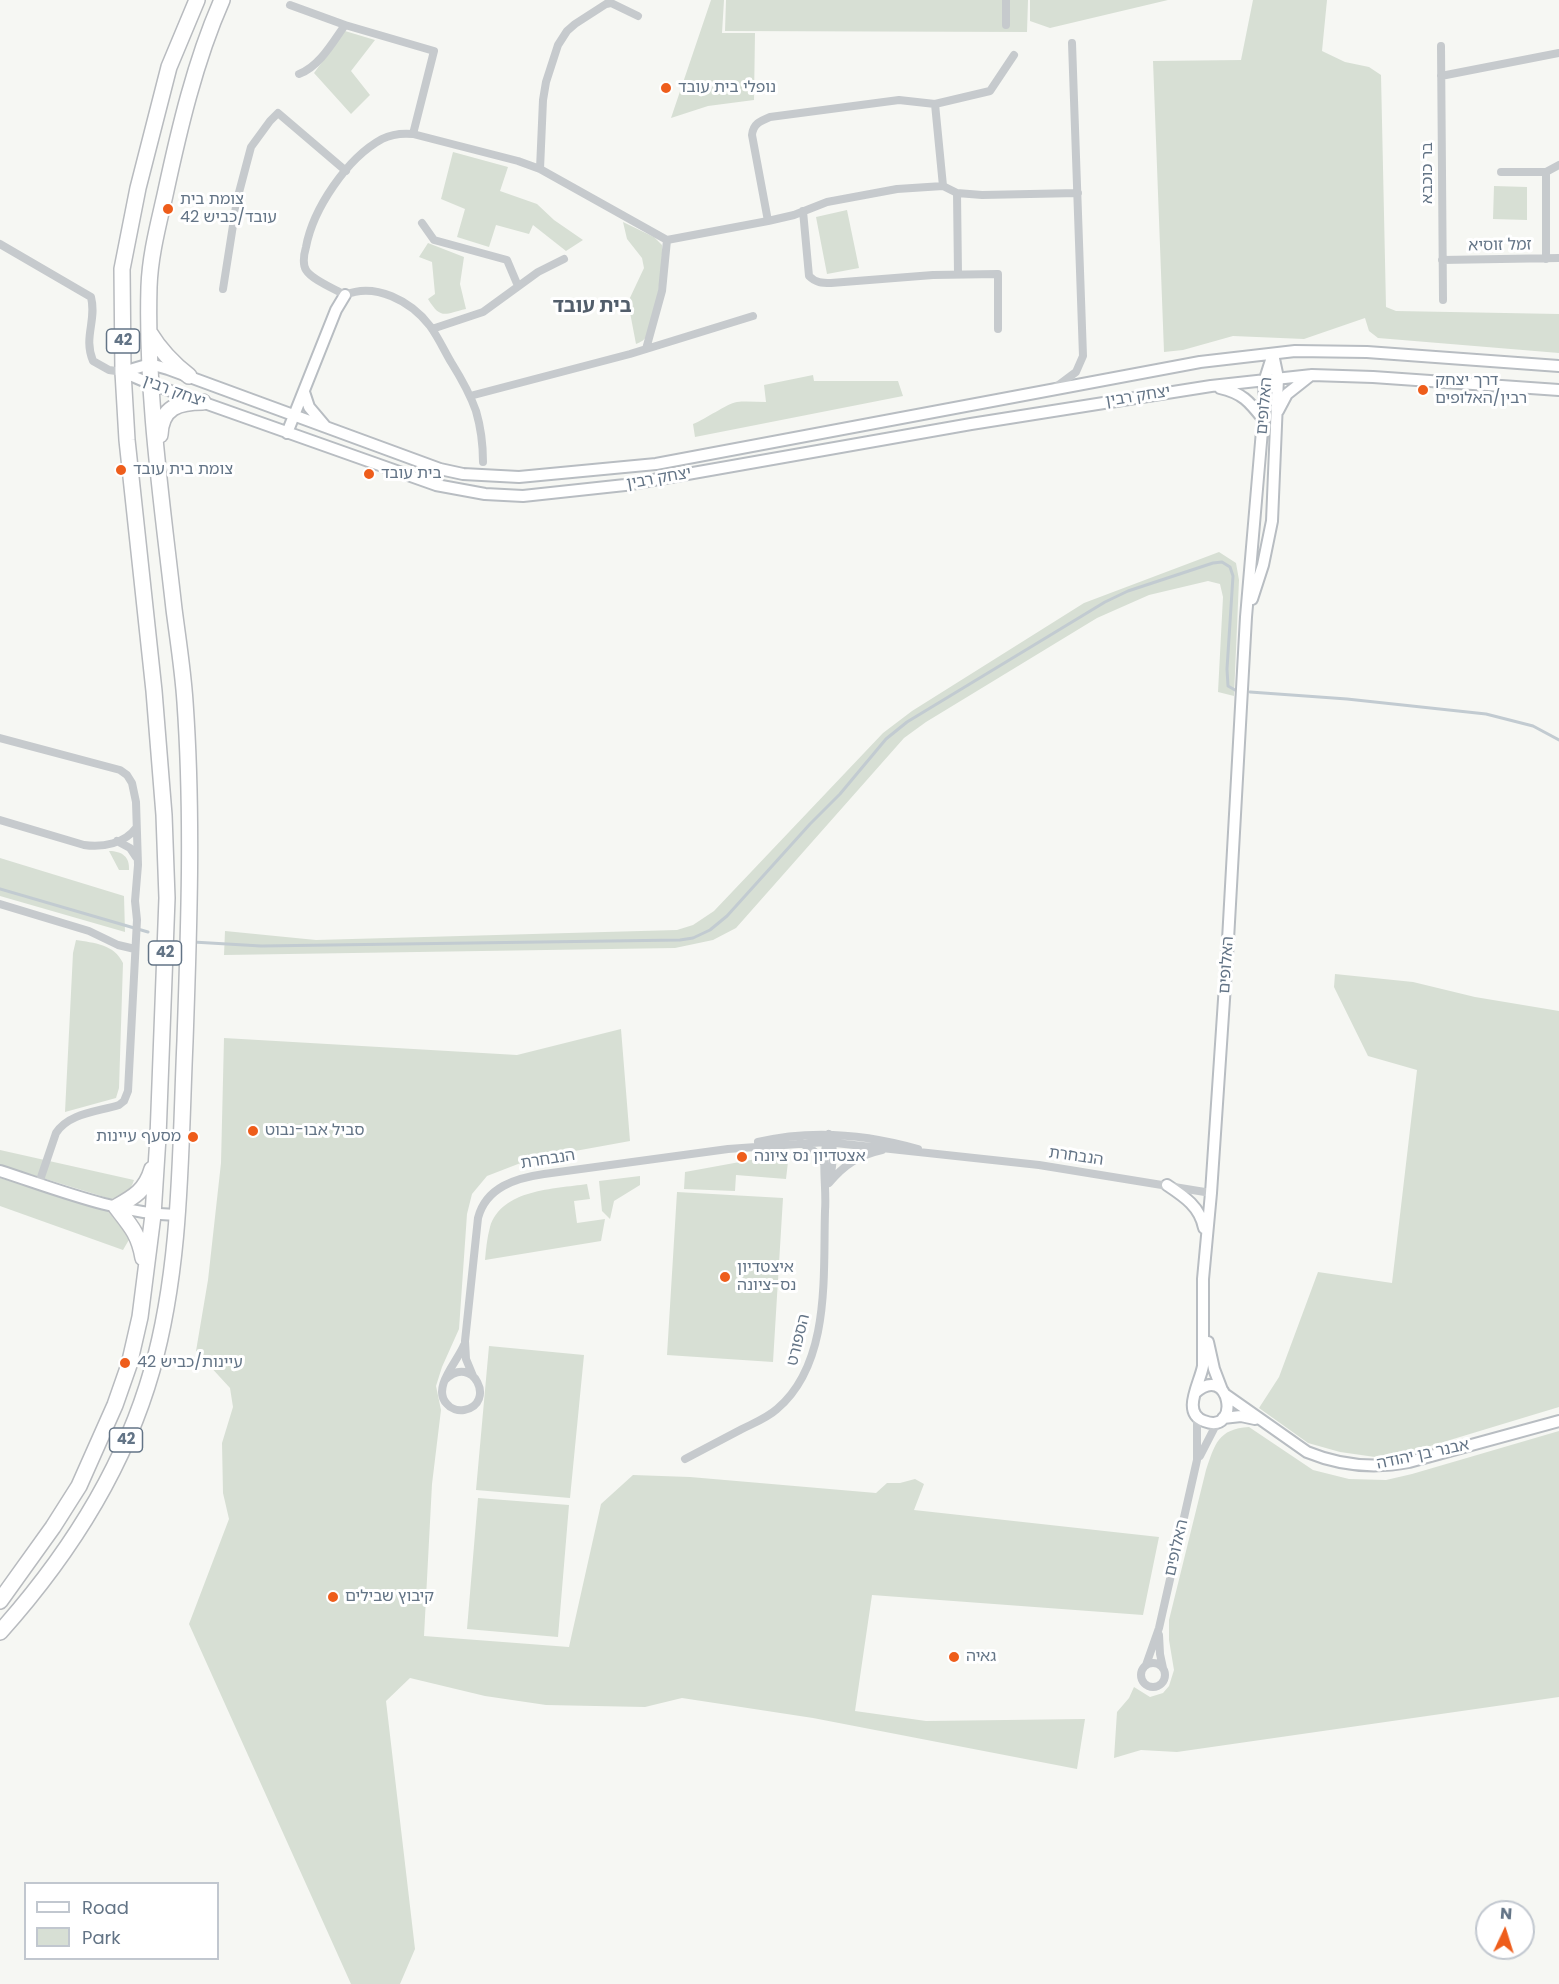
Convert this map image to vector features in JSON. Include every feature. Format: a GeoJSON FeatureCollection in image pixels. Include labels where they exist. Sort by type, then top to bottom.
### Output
{"type":"FeatureCollection","features":[{"type":"Feature","properties":{"kind":"highway","name":"42"},"geometry":{"type":"LineString","coordinates":[[0,1601],[53,1527],[79,1486],[92,1460],[129,1365],[140,1317],[153,1215],[159,1137],[167,898],[164,815],[154,691],[127,441],[123,372],[122,269],[138,188],[170,68],[197,0]]}},
{"type":"Feature","properties":{"kind":"highway","name":"42"},"geometry":{"type":"LineString","coordinates":[[0,1632],[39,1587],[105,1486],[140,1407],[153,1368],[175,1243],[190,907],[191,831],[185,699],[150,384],[149,283],[158,228],[188,97],[222,0]]}},
{"type":"Feature","properties":{"kind":"highway"},"geometry":{"type":"LineString","coordinates":[[149,332],[174,365],[189,376]]}},
{"type":"Feature","properties":{"kind":"highway"},"geometry":{"type":"LineString","coordinates":[[158,471],[160,428],[164,417],[169,410],[184,403],[203,402]]}},
{"type":"Feature","properties":{"kind":"highway"},"geometry":{"type":"LineString","coordinates":[[145,1277],[140,1241],[136,1232],[116,1207],[136,1197],[143,1189],[149,1179],[159,1137]]}},
{"type":"Feature","properties":{"kind":"main road"},"geometry":{"type":"LineString","coordinates":[[287,433],[338,305],[345,295]]}},
{"type":"Feature","properties":{"kind":"main road","name":"יצחק רבין"},"geometry":{"type":"LineString","coordinates":[[123,372],[150,364],[189,376],[294,417],[440,469],[463,474],[519,477],[656,464],[1200,362],[1295,351],[1367,352],[1559,366]]}},
{"type":"Feature","properties":{"kind":"main road","name":"האלופים"},"geometry":{"type":"LineString","coordinates":[[1246,617],[1263,565],[1272,521],[1278,378],[1273,354]]}},
{"type":"Feature","properties":{"kind":"main road","name":"האלופים"},"geometry":{"type":"LineString","coordinates":[[1196,1393],[1203,1366],[1206,1236],[1228,940],[1246,617],[1265,380],[1273,354]]}},
{"type":"Feature","properties":{"kind":"main road","name":"יצחק רבין"},"geometry":{"type":"LineString","coordinates":[[123,372],[150,384],[436,485],[485,495],[523,496],[625,485],[971,424],[1210,386],[1278,378],[1312,375],[1559,390]]}},
{"type":"Feature","properties":{"kind":"main road"},"geometry":{"type":"LineString","coordinates":[[1276,414],[1287,394],[1312,375]]}},
{"type":"Feature","properties":{"kind":"main road"},"geometry":{"type":"LineString","coordinates":[[1210,386],[1236,392],[1246,399],[1263,419]]}},
{"type":"Feature","properties":{"kind":"main road"},"geometry":{"type":"LineString","coordinates":[[304,391],[309,407],[327,429]]}},
{"type":"Feature","properties":{"kind":"main road"},"geometry":{"type":"LineString","coordinates":[[0,1171],[116,1207],[153,1215],[177,1215]]}},
{"type":"Feature","properties":{"kind":"main road"},"geometry":{"type":"LineString","coordinates":[[1167,1185],[1190,1200],[1203,1221],[1206,1236]]}},
{"type":"Feature","properties":{"kind":"main road","name":"האלופים"},"geometry":{"type":"LineString","coordinates":[[1203,1312],[1214,1369],[1224,1392]]}},
{"type":"Feature","properties":{"kind":"main road"},"geometry":{"type":"LineString","coordinates":[[1211,1386],[1224,1392],[1228,1407],[1220,1419],[1207,1422],[1197,1417],[1192,1408],[1196,1393],[1211,1386]]}},
{"type":"Feature","properties":{"kind":"main road","name":"אבנר בן יהודה"},"geometry":{"type":"LineString","coordinates":[[1224,1392],[1307,1452],[1340,1463],[1369,1467],[1388,1466],[1433,1456],[1559,1421]]}},
{"type":"Feature","properties":{"kind":"main road","name":"אבנר בן יהודה"},"geometry":{"type":"LineString","coordinates":[[1220,1419],[1249,1416],[1260,1420]]}},
{"type":"Feature","properties":{"kind":"street"},"geometry":{"type":"LineString","coordinates":[[1006,0],[1006,25]]}},
{"type":"Feature","properties":{"kind":"street"},"geometry":{"type":"LineString","coordinates":[[540,169],[543,100],[546,82],[558,45],[575,24],[606,4],[611,3],[638,16]]}},
{"type":"Feature","properties":{"kind":"street"},"geometry":{"type":"LineString","coordinates":[[290,5],[345,25],[434,51],[413,134]]}},
{"type":"Feature","properties":{"kind":"street"},"geometry":{"type":"LineString","coordinates":[[299,74],[309,71],[345,25]]}},
{"type":"Feature","properties":{"kind":"street"},"geometry":{"type":"LineString","coordinates":[[1050,390],[1073,375],[1082,361],[1072,43]]}},
{"type":"Feature","properties":{"kind":"street","name":"בר כוכבא"},"geometry":{"type":"LineString","coordinates":[[1442,46],[1443,300]]}},
{"type":"Feature","properties":{"kind":"street"},"geometry":{"type":"LineString","coordinates":[[1441,76],[1559,53]]}},
{"type":"Feature","properties":{"kind":"street"},"geometry":{"type":"LineString","coordinates":[[768,221],[752,135],[753,129],[760,121],[770,117],[899,100],[935,104],[990,91],[1014,55]]}},
{"type":"Feature","properties":{"kind":"street"},"geometry":{"type":"LineString","coordinates":[[935,104],[943,186]]}},
{"type":"Feature","properties":{"kind":"street"},"geometry":{"type":"LineString","coordinates":[[223,289],[237,200],[251,147],[278,113],[346,171]]}},
{"type":"Feature","properties":{"kind":"street"},"geometry":{"type":"LineString","coordinates":[[483,462],[480,427],[470,396],[432,329],[411,307],[387,295],[367,290],[345,295],[309,274],[306,269],[304,260],[307,241],[316,215],[329,192],[346,171],[381,140],[398,134],[413,134],[518,161],[540,169],[667,240],[768,221],[827,202],[897,189],[943,186],[957,194],[1078,193]]}},
{"type":"Feature","properties":{"kind":"street"},"geometry":{"type":"LineString","coordinates":[[1501,172],[1546,172],[1559,165]]}},
{"type":"Feature","properties":{"kind":"street"},"geometry":{"type":"LineString","coordinates":[[1546,172],[1546,259]]}},
{"type":"Feature","properties":{"kind":"street"},"geometry":{"type":"LineString","coordinates":[[957,194],[958,274]]}},
{"type":"Feature","properties":{"kind":"street"},"geometry":{"type":"LineString","coordinates":[[803,211],[809,276],[813,280],[831,283],[958,274],[998,274],[998,329]]}},
{"type":"Feature","properties":{"kind":"street"},"geometry":{"type":"LineString","coordinates":[[422,223],[434,240],[507,260],[518,286]]}},
{"type":"Feature","properties":{"kind":"street"},"geometry":{"type":"LineString","coordinates":[[646,349],[662,291],[667,240]]}},
{"type":"Feature","properties":{"kind":"street"},"geometry":{"type":"LineString","coordinates":[[0,244],[91,297],[93,306],[88,342],[93,361],[109,370],[123,372]]}},
{"type":"Feature","properties":{"kind":"street","name":"זמל זוסיא"},"geometry":{"type":"LineString","coordinates":[[1442,260],[1559,258]]}},
{"type":"Feature","properties":{"kind":"street"},"geometry":{"type":"LineString","coordinates":[[432,329],[483,312],[538,272],[564,259]]}},
{"type":"Feature","properties":{"kind":"street"},"geometry":{"type":"LineString","coordinates":[[470,396],[646,349],[753,315]]}},
{"type":"Feature","properties":{"kind":"street"},"geometry":{"type":"LineString","coordinates":[[0,738],[120,770],[127,775],[135,792],[137,923],[127,1096],[119,1105],[72,1118],[61,1126],[56,1133],[39,1183]]}},
{"type":"Feature","properties":{"kind":"street"},"geometry":{"type":"LineString","coordinates":[[0,820],[96,846],[130,836],[136,828]]}},
{"type":"Feature","properties":{"kind":"street"},"geometry":{"type":"LineString","coordinates":[[117,841],[130,848],[137,858]]}},
{"type":"Feature","properties":{"kind":"street"},"geometry":{"type":"LineString","coordinates":[[0,904],[89,931],[118,945],[135,949]]}},
{"type":"Feature","properties":{"kind":"street","name":"הנבחרת"},"geometry":{"type":"LineString","coordinates":[[728,1149],[795,1134],[889,1149],[1051,1167],[1211,1192]]}},
{"type":"Feature","properties":{"kind":"street","name":"הנבחרת"},"geometry":{"type":"LineString","coordinates":[[473,1376],[466,1359],[465,1341],[480,1210],[494,1192],[514,1180],[728,1149],[829,1139],[887,1141],[937,1154]]}},
{"type":"Feature","properties":{"kind":"street","name":"הספורט"},"geometry":{"type":"LineString","coordinates":[[685,1458],[769,1415],[791,1396],[805,1375],[814,1346],[821,1305],[826,1199],[825,1165],[829,1139]]}},
{"type":"Feature","properties":{"kind":"street","name":"הספורט"},"geometry":{"type":"LineString","coordinates":[[826,1199],[833,1160],[829,1139]]}},
{"type":"Feature","properties":{"kind":"street"},"geometry":{"type":"LineString","coordinates":[[800,1142],[812,1148],[825,1165]]}},
{"type":"Feature","properties":{"kind":"street"},"geometry":{"type":"LineString","coordinates":[[829,1184],[851,1161],[867,1154],[889,1149]]}},
{"type":"Feature","properties":{"kind":"street","name":"הנבחרת"},"geometry":{"type":"LineString","coordinates":[[446,1380],[465,1341]]}},
{"type":"Feature","properties":{"kind":"street"},"geometry":{"type":"LineString","coordinates":[[462,1372],[473,1376],[480,1393],[476,1404],[465,1410],[452,1408],[443,1399],[442,1392],[446,1380],[450,1375],[462,1372]]}},
{"type":"Feature","properties":{"kind":"street","name":"האלופים"},"geometry":{"type":"LineString","coordinates":[[1146,1665],[1159,1628],[1195,1469],[1198,1443],[1197,1417]]}},
{"type":"Feature","properties":{"kind":"street","name":"האלופים"},"geometry":{"type":"LineString","coordinates":[[1195,1469],[1204,1446],[1220,1419]]}},
{"type":"Feature","properties":{"kind":"street","name":"האלופים"},"geometry":{"type":"LineString","coordinates":[[1159,1628],[1163,1668]]}},
{"type":"Feature","properties":{"kind":"street"},"geometry":{"type":"LineString","coordinates":[[1153,1663],[1163,1668],[1164,1680],[1159,1686],[1151,1687],[1144,1683],[1141,1676],[1146,1665],[1153,1663]]}},
{"type":"Feature","properties":{"kind":"green space"},"geometry":{"type":"Polygon","coordinates":[[[711,0],[724,0],[722,33],[755,33],[754,100],[708,106],[671,118],[711,0]]]}},
{"type":"Feature","properties":{"kind":"green space"},"geometry":{"type":"Polygon","coordinates":[[[726,0],[1028,0],[1027,32],[725,31],[726,0]]]}},
{"type":"Feature","properties":{"kind":"green space"},"geometry":{"type":"Polygon","coordinates":[[[1030,0],[1168,0],[1050,28],[1030,21],[1030,0]]]}},
{"type":"Feature","properties":{"kind":"green space"},"geometry":{"type":"Polygon","coordinates":[[[1253,0],[1327,0],[1322,51],[1345,62],[1369,67],[1381,75],[1386,307],[1396,311],[1559,314],[1559,353],[1378,338],[1369,331],[1365,318],[1304,339],[1233,336],[1183,350],[1164,352],[1153,61],[1241,60],[1253,0]]]}},
{"type":"Feature","properties":{"kind":"green space"},"geometry":{"type":"Polygon","coordinates":[[[345,31],[375,40],[351,71],[370,95],[351,114],[314,73],[345,31]]]}},
{"type":"Feature","properties":{"kind":"green space"},"geometry":{"type":"Polygon","coordinates":[[[453,152],[508,167],[500,191],[537,204],[554,220],[583,240],[566,251],[533,225],[529,234],[496,225],[489,247],[457,237],[465,209],[441,199],[453,152]]]}},
{"type":"Feature","properties":{"kind":"green space"},"geometry":{"type":"Polygon","coordinates":[[[1494,186],[1527,187],[1527,220],[1493,219],[1494,186]]]}},
{"type":"Feature","properties":{"kind":"green space"},"geometry":{"type":"Polygon","coordinates":[[[847,210],[859,268],[827,274],[816,217],[847,210]]]}},
{"type":"Feature","properties":{"kind":"green space"},"geometry":{"type":"Polygon","coordinates":[[[623,222],[654,237],[662,245],[660,278],[653,317],[646,337],[636,344],[628,302],[644,268],[642,258],[627,239],[623,222]]]}},
{"type":"Feature","properties":{"kind":"green space"},"geometry":{"type":"Polygon","coordinates":[[[428,243],[464,257],[460,284],[466,309],[448,314],[440,313],[428,299],[435,294],[432,262],[419,257],[428,243]]]}},
{"type":"Feature","properties":{"kind":"green space"},"geometry":{"type":"Polygon","coordinates":[[[813,375],[814,381],[898,381],[903,396],[695,437],[693,424],[727,406],[737,402],[766,402],[764,385],[813,375]]]}},
{"type":"Feature","properties":{"kind":"green space"},"geometry":{"type":"Polygon","coordinates":[[[1219,552],[1236,563],[1239,580],[1234,696],[1218,692],[1223,597],[1220,584],[1208,581],[1149,595],[1097,618],[926,722],[904,738],[736,928],[713,940],[675,948],[224,955],[225,931],[316,940],[677,930],[693,925],[714,911],[883,733],[912,711],[1084,603],[1219,552]]]}},
{"type":"Feature","properties":{"kind":"green space"},"geometry":{"type":"Polygon","coordinates":[[[109,851],[118,852],[127,858],[129,870],[119,870],[109,851]]]}},
{"type":"Feature","properties":{"kind":"green space"},"geometry":{"type":"Polygon","coordinates":[[[0,858],[124,896],[125,932],[0,896],[0,858]]]}},
{"type":"Feature","properties":{"kind":"green space"},"geometry":{"type":"Polygon","coordinates":[[[76,940],[109,948],[123,963],[119,1088],[116,1098],[65,1112],[73,953],[76,940]]]}},
{"type":"Feature","properties":{"kind":"green space"},"geometry":{"type":"Polygon","coordinates":[[[1335,974],[1413,982],[1475,997],[1559,1011],[1559,1407],[1417,1450],[1375,1457],[1340,1452],[1308,1443],[1259,1408],[1279,1377],[1318,1272],[1392,1283],[1417,1070],[1368,1056],[1334,987],[1335,974]]]}},
{"type":"Feature","properties":{"kind":"green space"},"geometry":{"type":"Polygon","coordinates":[[[621,1029],[630,1141],[531,1159],[487,1176],[472,1194],[467,1214],[459,1329],[436,1386],[441,1410],[432,1484],[424,1636],[569,1647],[601,1504],[633,1475],[690,1477],[876,1493],[887,1483],[900,1483],[915,1479],[924,1484],[914,1510],[1159,1537],[1143,1615],[872,1595],[855,1711],[926,1721],[1085,1719],[1077,1769],[813,1718],[682,1698],[645,1707],[546,1705],[485,1696],[410,1678],[386,1701],[415,1949],[400,1984],[351,1984],[189,1624],[229,1519],[223,1493],[222,1443],[233,1407],[230,1388],[196,1351],[208,1280],[221,1163],[224,1038],[517,1055],[621,1029]]]}},
{"type":"Feature","properties":{"kind":"green space"},"geometry":{"type":"Polygon","coordinates":[[[0,1150],[134,1180],[126,1193],[111,1199],[0,1165],[0,1150]]]}},
{"type":"Feature","properties":{"kind":"green space"},"geometry":{"type":"Polygon","coordinates":[[[789,1153],[786,1179],[736,1175],[735,1191],[684,1189],[685,1172],[789,1153]]]}},
{"type":"Feature","properties":{"kind":"green space"},"geometry":{"type":"Polygon","coordinates":[[[640,1176],[640,1185],[614,1201],[610,1219],[602,1211],[599,1181],[640,1176]]]}},
{"type":"Feature","properties":{"kind":"green space"},"geometry":{"type":"Polygon","coordinates":[[[0,1178],[106,1209],[130,1238],[123,1250],[0,1206],[0,1178]]]}},
{"type":"Feature","properties":{"kind":"green space"},"geometry":{"type":"Polygon","coordinates":[[[587,1184],[590,1199],[574,1201],[577,1223],[605,1219],[601,1241],[485,1260],[490,1227],[496,1214],[506,1205],[531,1193],[587,1184]]]}},
{"type":"Feature","properties":{"kind":"green space","name":"איצטדיון נס-ציונה"},"geometry":{"type":"Polygon","coordinates":[[[677,1192],[783,1198],[773,1362],[667,1355],[677,1192]]]}},
{"type":"Feature","properties":{"kind":"green space"},"geometry":{"type":"Polygon","coordinates":[[[489,1346],[584,1355],[570,1498],[476,1490],[489,1346]]]}},
{"type":"Feature","properties":{"kind":"green space"},"geometry":{"type":"Polygon","coordinates":[[[1249,1427],[1313,1470],[1349,1479],[1386,1480],[1559,1431],[1559,1697],[1177,1752],[1141,1750],[1114,1758],[1117,1712],[1129,1698],[1134,1687],[1150,1697],[1163,1693],[1169,1686],[1174,1670],[1169,1640],[1169,1620],[1206,1470],[1215,1445],[1230,1431],[1249,1427]]]}},
{"type":"Feature","properties":{"kind":"green space"},"geometry":{"type":"Polygon","coordinates":[[[478,1498],[569,1505],[558,1637],[467,1629],[478,1498]]]}},
{"type":"Feature","properties":{"kind":"waterway"},"geometry":{"type":"LineString","coordinates":[[193,942],[261,946],[693,938],[710,930],[727,916],[840,794],[886,739],[907,722],[1105,602],[1128,591],[1213,563],[1222,562],[1230,567],[1233,576],[1227,669],[1228,686],[1235,690]]}},
{"type":"Feature","properties":{"kind":"waterway"},"geometry":{"type":"LineString","coordinates":[[1250,692],[1347,699],[1486,714],[1533,726],[1559,740]]}},
{"type":"Feature","properties":{"kind":"waterway"},"geometry":{"type":"LineString","coordinates":[[0,889],[148,932]]}},
{"type":"Feature","properties":{"kind":"place","name":"נופלי בית עובד"},"geometry":{"type":"Point","coordinates":[666,88]}},
{"type":"Feature","properties":{"kind":"place","name":"צומת בית עובד/כביש 42"},"geometry":{"type":"Point","coordinates":[168,209]}},
{"type":"Feature","properties":{"kind":"place","name":"דרך יצחק רבין/האלופים"},"geometry":{"type":"Point","coordinates":[1423,390]}},
{"type":"Feature","properties":{"kind":"place","name":"צומת בית עובד"},"geometry":{"type":"Point","coordinates":[121,470]}},
{"type":"Feature","properties":{"kind":"place","name":"בית עובד"},"geometry":{"type":"Point","coordinates":[369,474]}},
{"type":"Feature","properties":{"kind":"place","name":"סביל אבו-נבוט"},"geometry":{"type":"Point","coordinates":[253,1131]}},
{"type":"Feature","properties":{"kind":"place","name":"מסעף עיינות"},"geometry":{"type":"Point","coordinates":[193,1137]}},
{"type":"Feature","properties":{"kind":"place","name":"אצטדיון נס ציונה"},"geometry":{"type":"Point","coordinates":[742,1157]}},
{"type":"Feature","properties":{"kind":"place","name":"איצטדיון נס-ציונה"},"geometry":{"type":"Point","coordinates":[725,1277]}},
{"type":"Feature","properties":{"kind":"place","name":"עיינות/כביש 42"},"geometry":{"type":"Point","coordinates":[125,1363]}},
{"type":"Feature","properties":{"kind":"place","name":"קיבוץ שבילים"},"geometry":{"type":"Point","coordinates":[333,1597]}},
{"type":"Feature","properties":{"kind":"place","name":"גאיה"},"geometry":{"type":"Point","coordinates":[954,1657]}},
{"type":"Feature","properties":{"kind":"district","name":"בית עובד"},"geometry":{"type":"Point","coordinates":[592,307]}}]}
